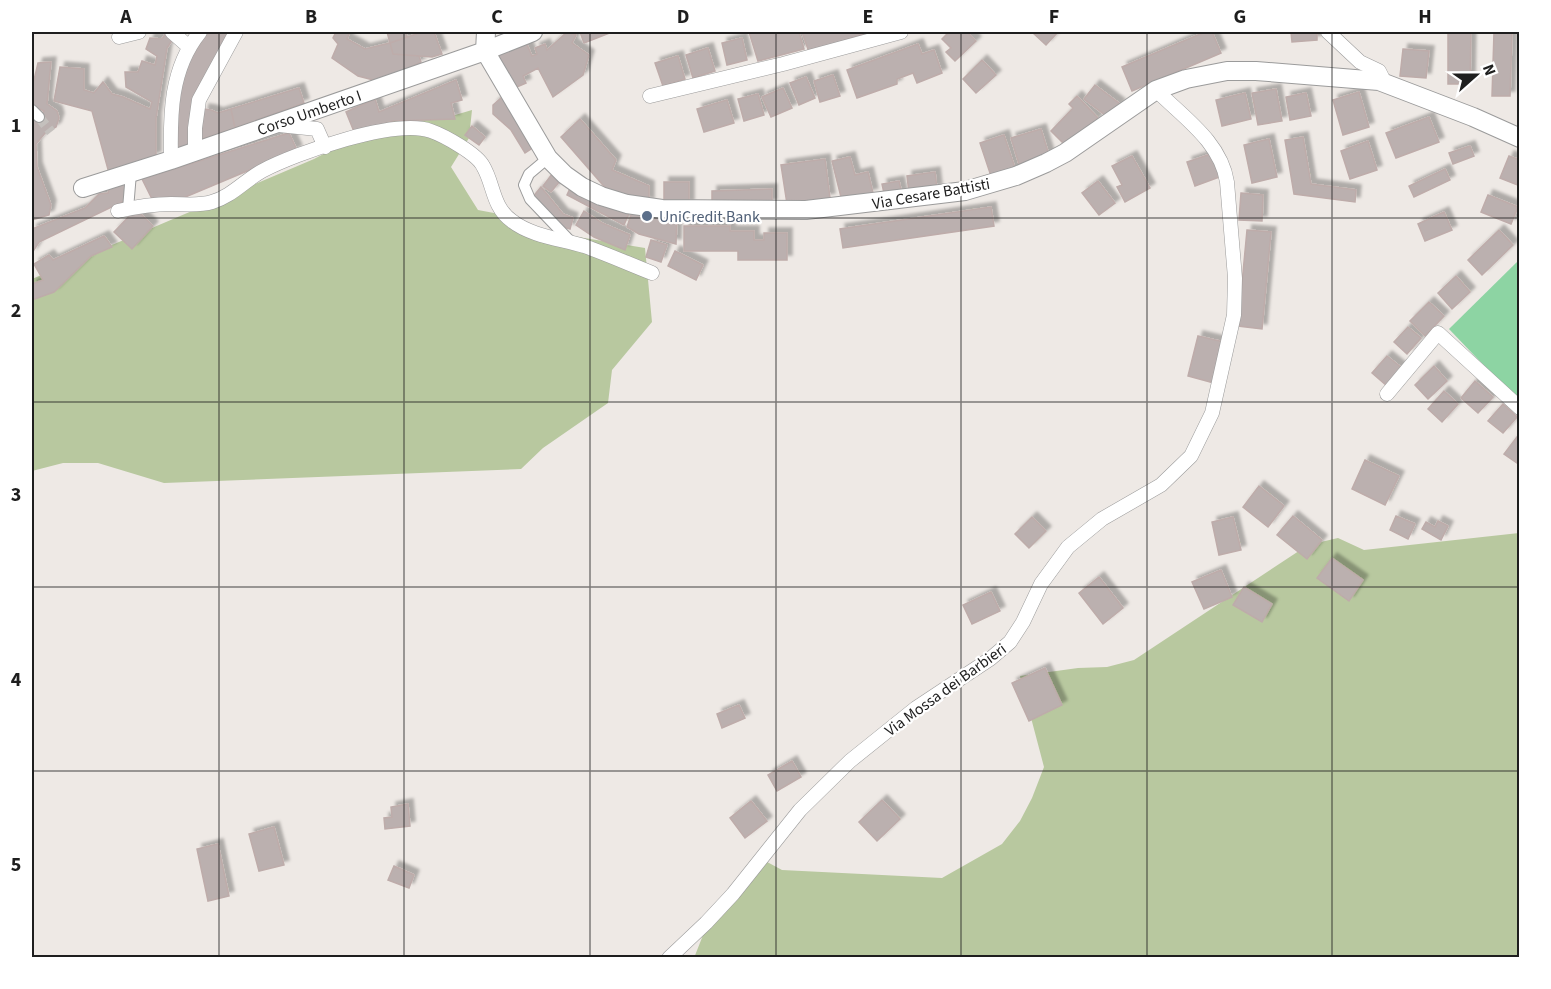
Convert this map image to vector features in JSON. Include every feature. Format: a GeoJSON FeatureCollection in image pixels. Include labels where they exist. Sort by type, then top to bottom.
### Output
{"type":"FeatureCollection","features":[{"type":"Feature","properties":{"kind":"street"},"geometry":{"type":"LineString","coordinates":[[119,37],[140,32]]}},
{"type":"Feature","properties":{"kind":"street"},"geometry":{"type":"LineString","coordinates":[[172,32],[189,47]]}},
{"type":"Feature","properties":{"kind":"street"},"geometry":{"type":"LineString","coordinates":[[171,160],[170,119],[174,89],[179,69],[189,47],[200,32]]}},
{"type":"Feature","properties":{"kind":"street"},"geometry":{"type":"LineString","coordinates":[[195,151],[199,100],[236,32]]}},
{"type":"Feature","properties":{"kind":"street"},"geometry":{"type":"LineString","coordinates":[[485,51],[486,32]]}},
{"type":"Feature","properties":{"kind":"street","name":"Corso Umberto I"},"geometry":{"type":"LineString","coordinates":[[83,188],[171,160],[485,51],[533,32]]}},
{"type":"Feature","properties":{"kind":"street"},"geometry":{"type":"LineString","coordinates":[[650,96],[783,64],[901,32]]}},
{"type":"Feature","properties":{"kind":"street"},"geometry":{"type":"LineString","coordinates":[[1328,32],[1360,62],[1379,71],[1385,83]]}},
{"type":"Feature","properties":{"kind":"street","name":"Via Cesare Battisti"},"geometry":{"type":"LineString","coordinates":[[485,51],[548,158],[565,175],[600,196],[633,205],[677,210],[780,211],[832,208],[965,191],[1016,176],[1065,153],[1156,90],[1206,73],[1236,70],[1361,79],[1385,83],[1520,138]]}},
{"type":"Feature","properties":{"kind":"street","name":"Via Mossa dei Barbieri"},"geometry":{"type":"LineString","coordinates":[[669,957],[733,894],[800,810],[850,761],[916,708],[990,659],[1010,642],[1023,622],[1041,584],[1068,548],[1102,519],[1143,497],[1168,480],[1196,450],[1215,403],[1234,315],[1235,278],[1227,182],[1225,169],[1217,152],[1156,90]]}},
{"type":"Feature","properties":{"kind":"street"},"geometry":{"type":"LineString","coordinates":[[274,124],[317,129],[326,147]]}},
{"type":"Feature","properties":{"kind":"street"},"geometry":{"type":"LineString","coordinates":[[131,173],[123,210],[156,205],[206,203],[233,192],[266,169],[326,147],[393,129],[419,128],[432,131],[481,161],[496,202],[510,220],[524,228],[652,273]]}},
{"type":"Feature","properties":{"kind":"street"},"geometry":{"type":"LineString","coordinates":[[548,158],[529,174],[524,185],[530,199],[572,243]]}},
{"type":"Feature","properties":{"kind":"street"},"geometry":{"type":"LineString","coordinates":[[1387,394],[1438,333],[1520,408]]}},
{"type":"Feature","properties":{"kind":"green space"},"geometry":{"type":"Polygon","coordinates":[[[414,106],[445,118],[472,110],[469,138],[451,167],[478,210],[510,216],[542,231],[645,248],[652,322],[612,370],[608,403],[543,448],[521,469],[164,483],[98,463],[63,463],[32,471],[32,279],[314,159],[414,106]]]}},
{"type":"Feature","properties":{"kind":"green space"},"geometry":{"type":"Polygon","coordinates":[[[1519,260],[1519,393],[1515,398],[1449,329],[1519,260]]]}},
{"type":"Feature","properties":{"kind":"green space"},"geometry":{"type":"Polygon","coordinates":[[[1519,533],[1519,957],[694,958],[707,925],[758,857],[782,870],[942,878],[1002,844],[1020,821],[1044,767],[1020,676],[1078,668],[1107,667],[1134,660],[1308,545],[1338,538],[1364,550],[1519,533]]]}},
{"type":"Feature","properties":{"kind":"building"},"geometry":{"type":"Polygon","coordinates":[[[207,32],[230,32],[195,93],[191,146],[175,150],[183,71],[207,32]]]}},
{"type":"Feature","properties":{"kind":"building"},"geometry":{"type":"Polygon","coordinates":[[[336,32],[350,32],[347,39],[365,49],[390,43],[393,54],[419,56],[421,62],[377,81],[358,76],[332,58],[338,44],[333,38],[336,32]]]}},
{"type":"Feature","properties":{"kind":"building"},"geometry":{"type":"Polygon","coordinates":[[[387,32],[406,32],[407,37],[390,43],[387,32]]]}},
{"type":"Feature","properties":{"kind":"building"},"geometry":{"type":"Polygon","coordinates":[[[422,32],[434,32],[442,54],[432,57],[393,54],[390,43],[422,32]]]}},
{"type":"Feature","properties":{"kind":"building"},"geometry":{"type":"Polygon","coordinates":[[[567,32],[576,35],[572,43],[589,55],[583,75],[553,97],[538,68],[523,76],[526,83],[512,89],[493,53],[525,40],[532,56],[537,54],[535,48],[545,44],[547,50],[567,32]]]}},
{"type":"Feature","properties":{"kind":"building"},"geometry":{"type":"Polygon","coordinates":[[[580,32],[612,32],[584,43],[580,32]]]}},
{"type":"Feature","properties":{"kind":"building"},"geometry":{"type":"Polygon","coordinates":[[[749,32],[799,32],[804,49],[758,61],[749,32]]]}},
{"type":"Feature","properties":{"kind":"building"},"geometry":{"type":"Polygon","coordinates":[[[802,32],[841,33],[870,32],[809,52],[802,32]]]}},
{"type":"Feature","properties":{"kind":"building"},"geometry":{"type":"Polygon","coordinates":[[[949,32],[967,32],[976,41],[955,61],[946,52],[951,48],[942,39],[949,32]]]}},
{"type":"Feature","properties":{"kind":"building"},"geometry":{"type":"Polygon","coordinates":[[[1032,32],[1058,32],[1046,45],[1032,32]]]}},
{"type":"Feature","properties":{"kind":"building"},"geometry":{"type":"Polygon","coordinates":[[[1205,32],[1212,32],[1221,53],[1132,91],[1122,67],[1205,32]]]}},
{"type":"Feature","properties":{"kind":"building"},"geometry":{"type":"Polygon","coordinates":[[[1291,32],[1317,32],[1317,40],[1292,42],[1291,32]]]}},
{"type":"Feature","properties":{"kind":"building"},"geometry":{"type":"Polygon","coordinates":[[[1448,32],[1471,32],[1470,84],[1448,84],[1448,32]]]}},
{"type":"Feature","properties":{"kind":"building"},"geometry":{"type":"Polygon","coordinates":[[[1494,32],[1512,32],[1510,96],[1492,96],[1494,32]]]}},
{"type":"Feature","properties":{"kind":"building"},"geometry":{"type":"Polygon","coordinates":[[[166,33],[175,36],[167,48],[156,118],[156,156],[109,173],[92,111],[54,101],[60,67],[84,69],[84,90],[94,93],[103,82],[112,94],[150,109],[152,102],[126,87],[125,72],[138,72],[142,61],[155,65],[157,56],[146,49],[150,38],[162,39],[166,33]]]}},
{"type":"Feature","properties":{"kind":"building"},"geometry":{"type":"Polygon","coordinates":[[[742,38],[747,60],[727,65],[722,43],[742,38]]]}},
{"type":"Feature","properties":{"kind":"building"},"geometry":{"type":"Polygon","coordinates":[[[918,44],[922,54],[934,50],[942,73],[917,83],[913,73],[897,79],[897,84],[857,98],[847,70],[918,44]]]}},
{"type":"Feature","properties":{"kind":"building"},"geometry":{"type":"Polygon","coordinates":[[[708,48],[715,71],[693,78],[686,55],[708,48]]]}},
{"type":"Feature","properties":{"kind":"building"},"geometry":{"type":"Polygon","coordinates":[[[1403,49],[1429,51],[1426,78],[1400,76],[1403,49]]]}},
{"type":"Feature","properties":{"kind":"building"},"geometry":{"type":"Polygon","coordinates":[[[678,56],[685,79],[663,86],[655,63],[678,56]]]}},
{"type":"Feature","properties":{"kind":"building"},"geometry":{"type":"Polygon","coordinates":[[[982,60],[996,75],[976,93],[963,79],[982,60]]]}},
{"type":"Feature","properties":{"kind":"building"},"geometry":{"type":"Polygon","coordinates":[[[51,62],[47,104],[57,111],[59,118],[56,127],[45,133],[36,144],[37,167],[51,205],[49,215],[32,220],[32,118],[39,117],[44,111],[33,106],[32,79],[34,80],[38,63],[51,62]]]}},
{"type":"Feature","properties":{"kind":"building"},"geometry":{"type":"Polygon","coordinates":[[[833,75],[840,96],[820,102],[814,81],[833,75]]]}},
{"type":"Feature","properties":{"kind":"building"},"geometry":{"type":"Polygon","coordinates":[[[806,77],[815,98],[799,105],[790,83],[806,77]]]}},
{"type":"Feature","properties":{"kind":"building"},"geometry":{"type":"Polygon","coordinates":[[[456,80],[462,100],[451,103],[455,119],[393,121],[355,134],[346,112],[375,99],[379,112],[456,80]]]}},
{"type":"Feature","properties":{"kind":"building"},"geometry":{"type":"Polygon","coordinates":[[[1095,85],[1120,104],[1109,118],[1084,99],[1095,85]]]}},
{"type":"Feature","properties":{"kind":"building"},"geometry":{"type":"Polygon","coordinates":[[[299,88],[304,103],[235,128],[231,109],[299,88]]]}},
{"type":"Feature","properties":{"kind":"building"},"geometry":{"type":"Polygon","coordinates":[[[783,88],[792,108],[771,117],[762,97],[783,88]]]}},
{"type":"Feature","properties":{"kind":"building"},"geometry":{"type":"Polygon","coordinates":[[[1276,89],[1282,121],[1258,125],[1252,93],[1276,89]]]}},
{"type":"Feature","properties":{"kind":"building"},"geometry":{"type":"Polygon","coordinates":[[[1359,92],[1369,127],[1343,135],[1333,100],[1359,92]]]}},
{"type":"Feature","properties":{"kind":"building"},"geometry":{"type":"Polygon","coordinates":[[[1245,93],[1251,119],[1222,126],[1216,100],[1245,93]]]}},
{"type":"Feature","properties":{"kind":"building"},"geometry":{"type":"Polygon","coordinates":[[[1306,93],[1311,116],[1290,120],[1286,97],[1306,93]]]}},
{"type":"Feature","properties":{"kind":"building"},"geometry":{"type":"Polygon","coordinates":[[[758,94],[764,115],[744,121],[738,99],[758,94]]]}},
{"type":"Feature","properties":{"kind":"building"},"geometry":{"type":"Polygon","coordinates":[[[1077,96],[1098,118],[1068,148],[1051,131],[1073,108],[1069,104],[1077,96]]]}},
{"type":"Feature","properties":{"kind":"building"},"geometry":{"type":"Polygon","coordinates":[[[502,97],[537,145],[525,153],[511,130],[493,114],[493,105],[502,97]]]}},
{"type":"Feature","properties":{"kind":"building"},"geometry":{"type":"Polygon","coordinates":[[[727,100],[734,123],[704,132],[697,109],[727,100]]]}},
{"type":"Feature","properties":{"kind":"building"},"geometry":{"type":"Polygon","coordinates":[[[204,109],[218,113],[231,109],[235,128],[199,140],[204,109]]]}},
{"type":"Feature","properties":{"kind":"building"},"geometry":{"type":"Polygon","coordinates":[[[1429,117],[1439,142],[1396,158],[1386,133],[1429,117]]]}},
{"type":"Feature","properties":{"kind":"building"},"geometry":{"type":"Polygon","coordinates":[[[580,119],[616,160],[612,170],[649,186],[649,203],[609,192],[561,137],[580,119]]]}},
{"type":"Feature","properties":{"kind":"building"},"geometry":{"type":"Polygon","coordinates":[[[472,126],[485,137],[479,145],[465,135],[472,126]]]}},
{"type":"Feature","properties":{"kind":"building"},"geometry":{"type":"Polygon","coordinates":[[[1041,129],[1049,155],[1019,164],[1011,138],[1041,129]]]}},
{"type":"Feature","properties":{"kind":"building"},"geometry":{"type":"Polygon","coordinates":[[[289,133],[297,150],[183,198],[152,199],[142,179],[289,133]]]}},
{"type":"Feature","properties":{"kind":"building"},"geometry":{"type":"Polygon","coordinates":[[[1004,135],[1016,171],[992,179],[980,143],[1004,135]]]}},
{"type":"Feature","properties":{"kind":"building"},"geometry":{"type":"Polygon","coordinates":[[[1303,137],[1311,184],[1356,190],[1355,202],[1294,194],[1285,140],[1303,137]]]}},
{"type":"Feature","properties":{"kind":"building"},"geometry":{"type":"Polygon","coordinates":[[[1269,139],[1277,177],[1252,183],[1244,145],[1269,139]]]}},
{"type":"Feature","properties":{"kind":"building"},"geometry":{"type":"Polygon","coordinates":[[[1368,141],[1377,170],[1350,179],[1341,151],[1368,141]]]}},
{"type":"Feature","properties":{"kind":"building"},"geometry":{"type":"Polygon","coordinates":[[[1470,146],[1474,156],[1453,164],[1449,153],[1470,146]]]}},
{"type":"Feature","properties":{"kind":"building"},"geometry":{"type":"Polygon","coordinates":[[[1214,153],[1222,176],[1195,186],[1187,162],[1214,153]]]}},
{"type":"Feature","properties":{"kind":"building"},"geometry":{"type":"Polygon","coordinates":[[[1132,156],[1150,188],[1125,202],[1117,187],[1122,185],[1112,166],[1132,156]]]}},
{"type":"Feature","properties":{"kind":"building"},"geometry":{"type":"Polygon","coordinates":[[[1509,156],[1520,160],[1520,186],[1500,178],[1509,156]]]}},
{"type":"Feature","properties":{"kind":"building"},"geometry":{"type":"Polygon","coordinates":[[[850,157],[855,175],[868,172],[873,193],[842,201],[832,161],[850,157]]]}},
{"type":"Feature","properties":{"kind":"building"},"geometry":{"type":"Polygon","coordinates":[[[825,159],[830,198],[787,204],[781,165],[825,159]]]}},
{"type":"Feature","properties":{"kind":"building"},"geometry":{"type":"Polygon","coordinates":[[[1445,169],[1450,180],[1414,197],[1409,186],[1445,169]]]}},
{"type":"Feature","properties":{"kind":"building"},"geometry":{"type":"Polygon","coordinates":[[[555,170],[563,177],[551,192],[543,186],[555,170]]]}},
{"type":"Feature","properties":{"kind":"building"},"geometry":{"type":"Polygon","coordinates":[[[935,172],[937,189],[909,193],[907,176],[935,172]]]}},
{"type":"Feature","properties":{"kind":"building"},"geometry":{"type":"Polygon","coordinates":[[[127,181],[124,201],[39,242],[32,253],[32,229],[85,208],[99,194],[108,193],[110,186],[127,181]]]}},
{"type":"Feature","properties":{"kind":"building"},"geometry":{"type":"Polygon","coordinates":[[[899,181],[902,194],[885,198],[882,184],[899,181]]]}},
{"type":"Feature","properties":{"kind":"building"},"geometry":{"type":"Polygon","coordinates":[[[1098,181],[1115,203],[1099,215],[1082,193],[1098,181]]]}},
{"type":"Feature","properties":{"kind":"building"},"geometry":{"type":"Polygon","coordinates":[[[664,182],[689,182],[689,205],[664,205],[664,182]]]}},
{"type":"Feature","properties":{"kind":"building"},"geometry":{"type":"Polygon","coordinates":[[[572,184],[630,211],[624,225],[567,195],[572,184]]]}},
{"type":"Feature","properties":{"kind":"building"},"geometry":{"type":"Polygon","coordinates":[[[541,187],[563,214],[573,218],[570,229],[558,225],[532,198],[541,187]]]}},
{"type":"Feature","properties":{"kind":"building"},"geometry":{"type":"Polygon","coordinates":[[[772,189],[772,204],[712,207],[712,191],[772,189]]]}},
{"type":"Feature","properties":{"kind":"building"},"geometry":{"type":"Polygon","coordinates":[[[1241,193],[1263,195],[1262,221],[1239,220],[1241,193]]]}},
{"type":"Feature","properties":{"kind":"building"},"geometry":{"type":"Polygon","coordinates":[[[1488,195],[1518,207],[1511,224],[1481,212],[1488,195]]]}},
{"type":"Feature","properties":{"kind":"building"},"geometry":{"type":"Polygon","coordinates":[[[991,207],[994,226],[843,248],[840,229],[991,207]]]}},
{"type":"Feature","properties":{"kind":"building"},"geometry":{"type":"Polygon","coordinates":[[[136,209],[153,226],[132,249],[114,232],[136,209]]]}},
{"type":"Feature","properties":{"kind":"building"},"geometry":{"type":"Polygon","coordinates":[[[633,209],[677,214],[676,244],[639,234],[627,227],[633,209]]]}},
{"type":"Feature","properties":{"kind":"building"},"geometry":{"type":"Polygon","coordinates":[[[584,211],[602,223],[630,235],[625,250],[594,237],[576,225],[584,211]]]}},
{"type":"Feature","properties":{"kind":"building"},"geometry":{"type":"Polygon","coordinates":[[[1444,212],[1452,230],[1425,241],[1418,224],[1444,212]]]}},
{"type":"Feature","properties":{"kind":"building"},"geometry":{"type":"Polygon","coordinates":[[[684,226],[730,226],[730,231],[754,231],[754,240],[764,240],[764,233],[787,233],[787,260],[738,260],[738,251],[684,251],[684,226]]]}},
{"type":"Feature","properties":{"kind":"building"},"geometry":{"type":"Polygon","coordinates":[[[1247,230],[1271,232],[1262,329],[1238,326],[1247,230]]]}},
{"type":"Feature","properties":{"kind":"building"},"geometry":{"type":"Polygon","coordinates":[[[1499,230],[1513,245],[1482,275],[1468,260],[1499,230]]]}},
{"type":"Feature","properties":{"kind":"building"},"geometry":{"type":"Polygon","coordinates":[[[104,236],[112,247],[91,256],[54,292],[32,300],[32,284],[43,280],[34,264],[49,255],[53,260],[104,236]]]}},
{"type":"Feature","properties":{"kind":"building"},"geometry":{"type":"Polygon","coordinates":[[[651,240],[667,245],[661,262],[646,257],[651,240]]]}},
{"type":"Feature","properties":{"kind":"building"},"geometry":{"type":"Polygon","coordinates":[[[675,251],[703,265],[696,280],[668,266],[675,251]]]}},
{"type":"Feature","properties":{"kind":"building"},"geometry":{"type":"Polygon","coordinates":[[[1456,276],[1470,292],[1452,309],[1438,293],[1456,276]]]}},
{"type":"Feature","properties":{"kind":"building"},"geometry":{"type":"Polygon","coordinates":[[[1429,302],[1444,316],[1425,336],[1410,321],[1429,302]]]}},
{"type":"Feature","properties":{"kind":"building"},"geometry":{"type":"Polygon","coordinates":[[[1408,327],[1421,338],[1407,354],[1394,342],[1408,327]]]}},
{"type":"Feature","properties":{"kind":"building"},"geometry":{"type":"Polygon","coordinates":[[[1198,336],[1224,342],[1214,383],[1188,376],[1198,336]]]}},
{"type":"Feature","properties":{"kind":"building"},"geometry":{"type":"Polygon","coordinates":[[[1387,356],[1402,368],[1387,386],[1372,373],[1387,356]]]}},
{"type":"Feature","properties":{"kind":"building"},"geometry":{"type":"Polygon","coordinates":[[[1434,366],[1447,381],[1428,399],[1415,385],[1434,366]]]}},
{"type":"Feature","properties":{"kind":"building"},"geometry":{"type":"Polygon","coordinates":[[[1475,381],[1493,397],[1478,413],[1461,398],[1475,381]]]}},
{"type":"Feature","properties":{"kind":"building"},"geometry":{"type":"Polygon","coordinates":[[[1444,391],[1458,404],[1442,422],[1428,409],[1444,391]]]}},
{"type":"Feature","properties":{"kind":"building"},"geometry":{"type":"Polygon","coordinates":[[[1503,404],[1517,417],[1503,433],[1488,421],[1503,404]]]}},
{"type":"Feature","properties":{"kind":"building"},"geometry":{"type":"Polygon","coordinates":[[[1520,433],[1520,465],[1504,454],[1520,433]]]}},
{"type":"Feature","properties":{"kind":"building"},"geometry":{"type":"Polygon","coordinates":[[[1365,460],[1399,476],[1385,505],[1352,489],[1365,460]]]}},
{"type":"Feature","properties":{"kind":"building"},"geometry":{"type":"Polygon","coordinates":[[[1259,486],[1284,506],[1268,527],[1243,507],[1259,486]]]}},
{"type":"Feature","properties":{"kind":"building"},"geometry":{"type":"Polygon","coordinates":[[[1293,516],[1322,540],[1307,559],[1277,535],[1293,516]]]}},
{"type":"Feature","properties":{"kind":"building"},"geometry":{"type":"Polygon","coordinates":[[[1396,516],[1415,524],[1408,539],[1390,530],[1396,516]]]}},
{"type":"Feature","properties":{"kind":"building"},"geometry":{"type":"Polygon","coordinates":[[[1032,517],[1046,531],[1029,548],[1015,534],[1032,517]]]}},
{"type":"Feature","properties":{"kind":"building"},"geometry":{"type":"Polygon","coordinates":[[[1233,517],[1241,550],[1219,555],[1212,522],[1233,517]]]}},
{"type":"Feature","properties":{"kind":"building"},"geometry":{"type":"Polygon","coordinates":[[[1438,521],[1448,526],[1441,540],[1422,529],[1426,522],[1435,527],[1438,521]]]}},
{"type":"Feature","properties":{"kind":"building"},"geometry":{"type":"Polygon","coordinates":[[[1332,558],[1363,580],[1349,601],[1317,578],[1332,558]]]}},
{"type":"Feature","properties":{"kind":"building"},"geometry":{"type":"Polygon","coordinates":[[[1221,570],[1232,597],[1204,609],[1192,582],[1221,570]]]}},
{"type":"Feature","properties":{"kind":"building"},"geometry":{"type":"Polygon","coordinates":[[[1099,577],[1123,608],[1103,624],[1079,593],[1099,577]]]}},
{"type":"Feature","properties":{"kind":"building"},"geometry":{"type":"Polygon","coordinates":[[[1244,587],[1272,604],[1262,622],[1233,605],[1244,587]]]}},
{"type":"Feature","properties":{"kind":"building"},"geometry":{"type":"Polygon","coordinates":[[[991,592],[1000,611],[972,624],[963,605],[991,592]]]}},
{"type":"Feature","properties":{"kind":"building"},"geometry":{"type":"Polygon","coordinates":[[[1045,668],[1062,705],[1029,721],[1012,683],[1045,668]]]}},
{"type":"Feature","properties":{"kind":"building"},"geometry":{"type":"Polygon","coordinates":[[[739,705],[745,718],[722,728],[717,714],[739,705]]]}},
{"type":"Feature","properties":{"kind":"building"},"geometry":{"type":"Polygon","coordinates":[[[792,761],[801,777],[777,791],[768,775],[792,761]]]}},
{"type":"Feature","properties":{"kind":"building"},"geometry":{"type":"Polygon","coordinates":[[[882,800],[900,819],[877,841],[859,822],[882,800]]]}},
{"type":"Feature","properties":{"kind":"building"},"geometry":{"type":"Polygon","coordinates":[[[751,801],[767,821],[745,838],[730,818],[751,801]]]}},
{"type":"Feature","properties":{"kind":"building"},"geometry":{"type":"Polygon","coordinates":[[[408,804],[410,826],[385,829],[384,818],[392,817],[391,807],[408,804]]]}},
{"type":"Feature","properties":{"kind":"building"},"geometry":{"type":"Polygon","coordinates":[[[274,827],[284,865],[259,871],[249,834],[274,827]]]}},
{"type":"Feature","properties":{"kind":"building"},"geometry":{"type":"Polygon","coordinates":[[[218,844],[229,896],[208,901],[197,849],[218,844]]]}},
{"type":"Feature","properties":{"kind":"building"},"geometry":{"type":"Polygon","coordinates":[[[394,866],[414,875],[409,888],[388,880],[394,866]]]}},
{"type":"Feature","properties":{"kind":"tunnel"},"geometry":{"type":"LineString","coordinates":[[39,117],[51,132]]}},
{"type":"Feature","properties":{"kind":"place","name":"UniCredit Bank"},"geometry":{"type":"Point","coordinates":[647,216]}}]}
